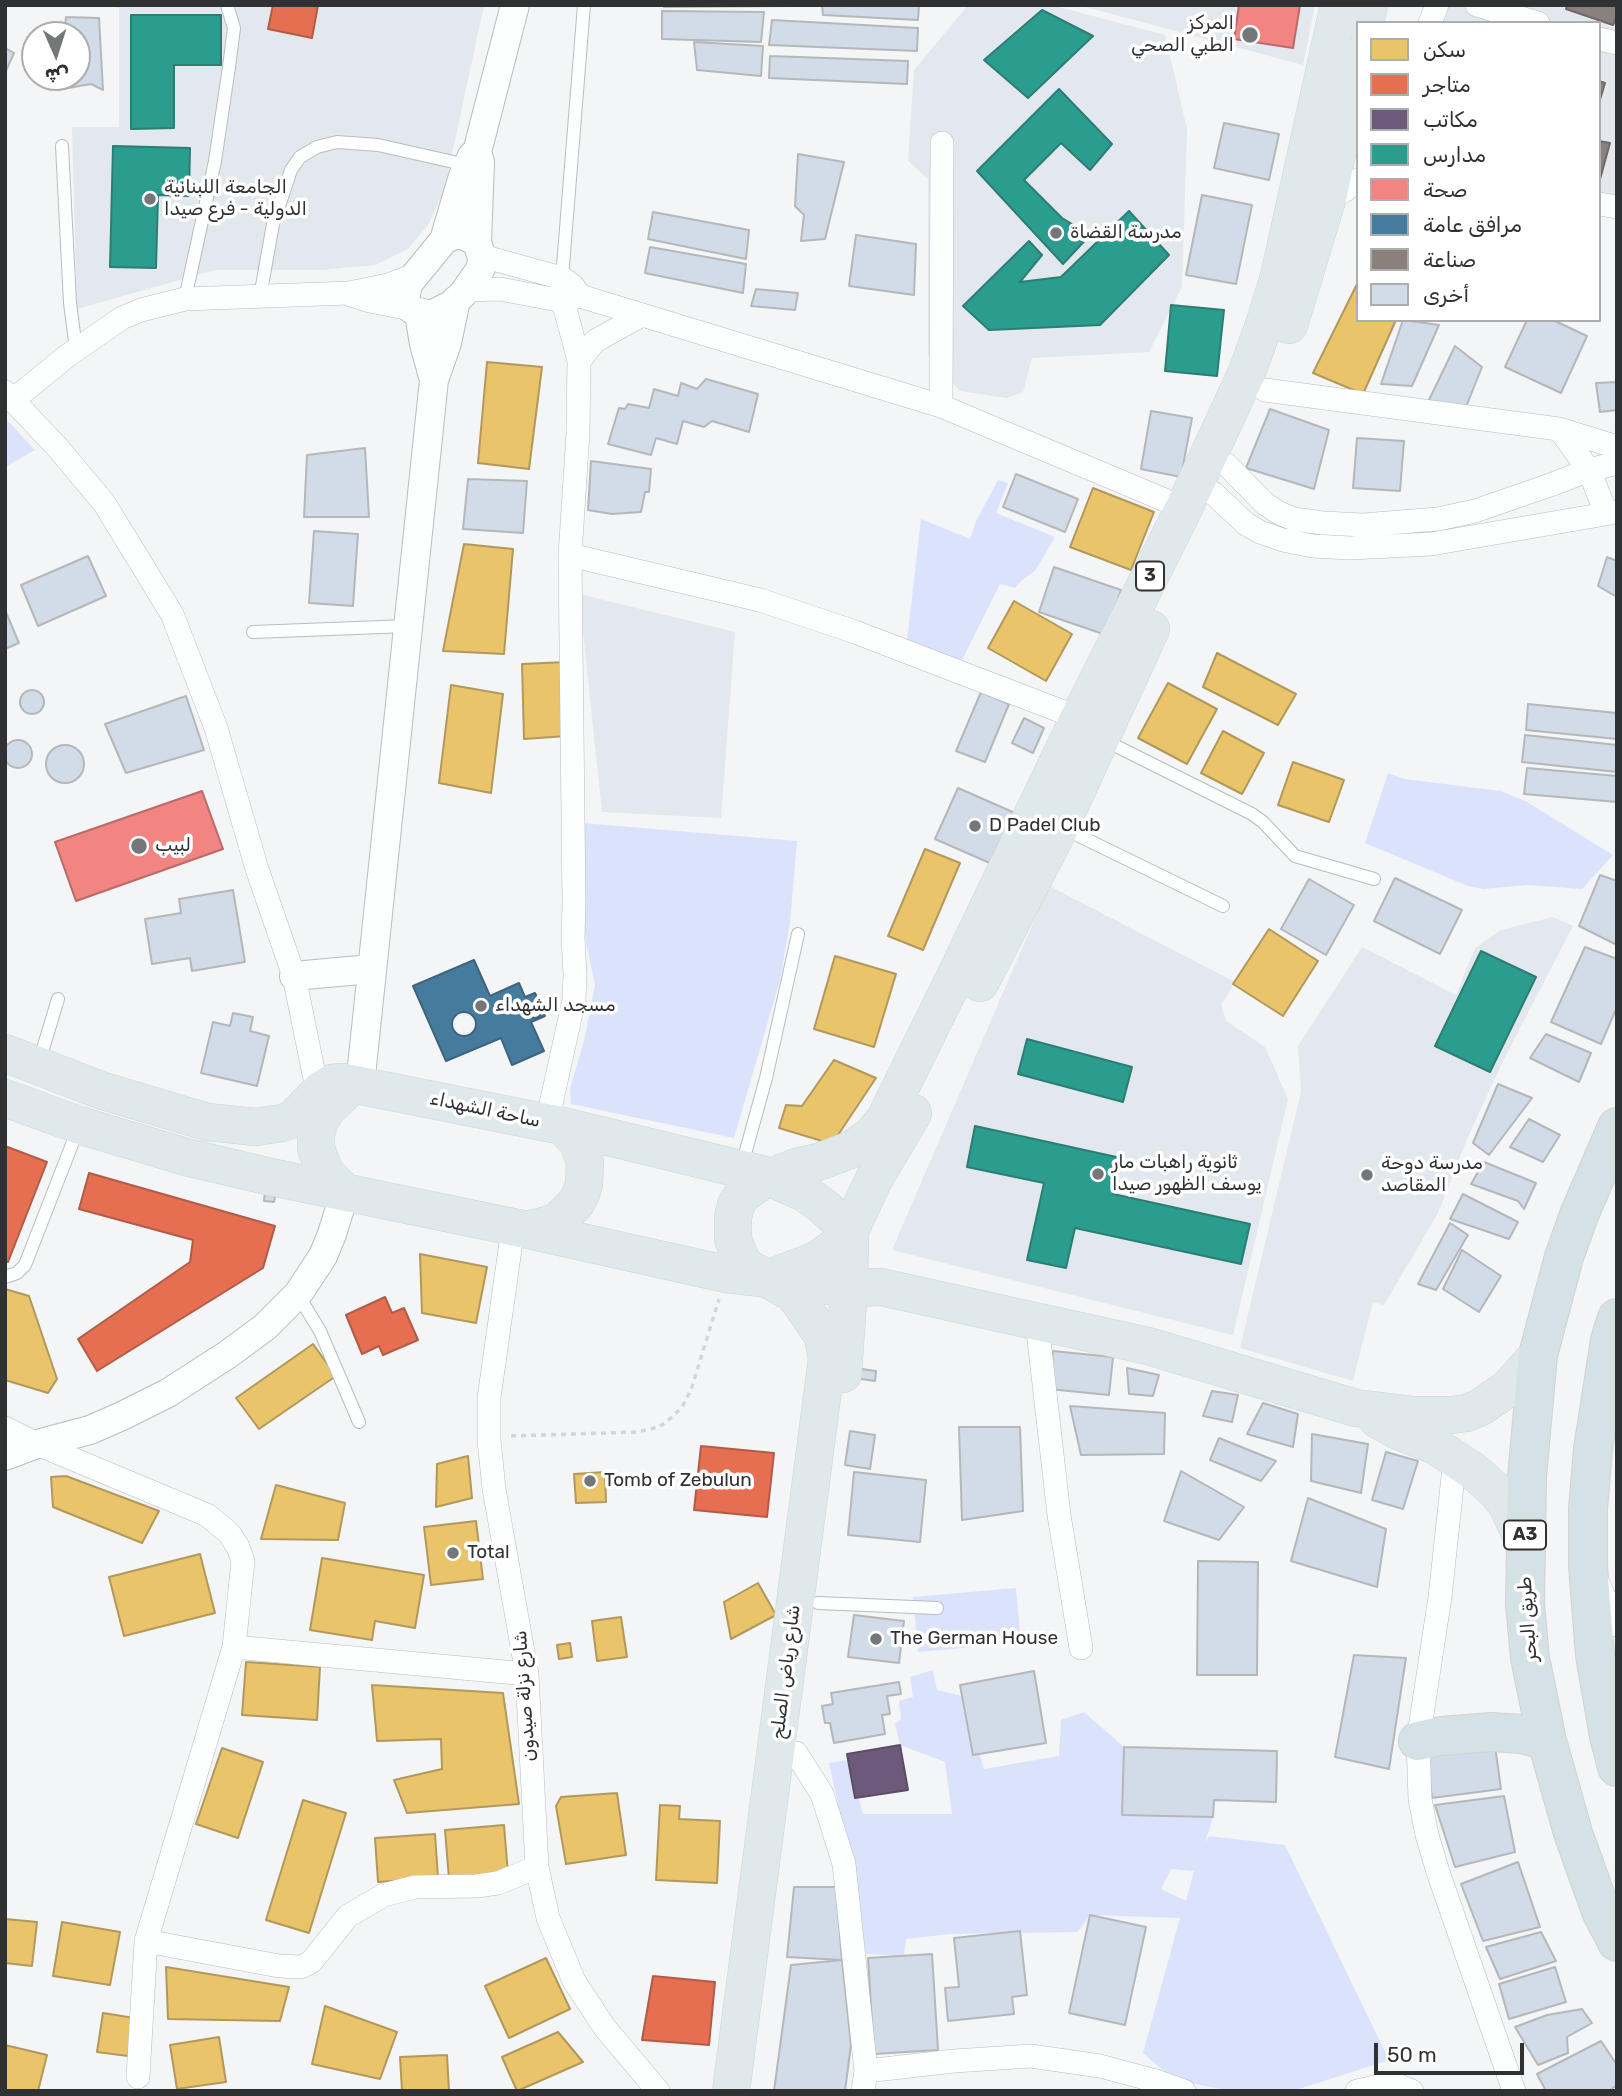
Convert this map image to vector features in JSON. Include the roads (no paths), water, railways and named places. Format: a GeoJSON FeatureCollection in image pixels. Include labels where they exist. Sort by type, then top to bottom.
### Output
{"type":"FeatureCollection","features":[{"type":"Feature","properties":{"kind":"highway","name":"طريق البحر"},"geometry":{"type":"LineString","coordinates":[[1617,1127],[1575,1226],[1538,1355],[1528,1450],[1525,1544],[1526,1626],[1535,1687],[1547,1741],[1573,1833],[1601,1910],[1617,1942]]}},
{"type":"Feature","properties":{"kind":"highway"},"geometry":{"type":"LineString","coordinates":[[1615,1330],[1592,1450],[1588,1566],[1595,1655],[1617,1767]]}},
{"type":"Feature","properties":{"kind":"highway"},"geometry":{"type":"LineString","coordinates":[[1420,1726],[1438,1717],[1481,1714],[1504,1707],[1535,1687]]}},
{"type":"Feature","properties":{"kind":"highway"},"geometry":{"type":"LineString","coordinates":[[1420,1726],[1441,1736],[1492,1732],[1522,1734],[1547,1741]]}},
{"type":"Feature","properties":{"kind":"main road","name":"3"},"geometry":{"type":"LineString","coordinates":[[895,1123],[970,948],[1090,728],[1208,489],[1265,390],[1297,303],[1339,5]]}},
{"type":"Feature","properties":{"kind":"main road","name":"3"},"geometry":{"type":"LineString","coordinates":[[1208,489],[1247,372],[1312,199],[1356,62]]}},
{"type":"Feature","properties":{"kind":"main road","name":"3"},"geometry":{"type":"LineString","coordinates":[[895,1123],[1060,827],[1090,728]]}},
{"type":"Feature","properties":{"kind":"main road","name":"ساحة الشهداء"},"geometry":{"type":"LineString","coordinates":[[21,1060],[100,1090],[207,1122],[256,1127],[282,1123],[323,1100],[332,1083],[360,1085],[555,1124],[757,1173],[815,1200],[857,1266]]}},
{"type":"Feature","properties":{"kind":"main road"},"geometry":{"type":"LineString","coordinates":[[5,1098],[79,1125],[186,1157],[726,1274],[765,1279],[857,1266]]}},
{"type":"Feature","properties":{"kind":"main road"},"geometry":{"type":"LineString","coordinates":[[323,1100],[316,1134],[319,1161],[325,1173],[345,1192]]}},
{"type":"Feature","properties":{"kind":"main road"},"geometry":{"type":"LineString","coordinates":[[895,1123],[849,1150],[818,1162],[757,1173],[760,1182],[742,1195],[733,1217],[733,1239],[739,1257],[747,1268],[765,1279],[807,1266],[835,1247],[857,1266],[1037,1323],[1148,1346],[1356,1408],[1405,1415],[1442,1440],[1496,1491],[1506,1503],[1525,1544]]}},
{"type":"Feature","properties":{"kind":"main road"},"geometry":{"type":"LineString","coordinates":[[857,1266],[873,1181],[895,1123]]}},
{"type":"Feature","properties":{"kind":"main road"},"geometry":{"type":"LineString","coordinates":[[520,1229],[551,1224],[560,1219],[581,1194],[585,1162],[578,1142],[555,1124]]}},
{"type":"Feature","properties":{"kind":"main road","name":"شارع رياض الصلح"},"geometry":{"type":"LineString","coordinates":[[752,2091],[818,1603],[857,1266]]}},
{"type":"Feature","properties":{"kind":"main road","name":"شارع رياض الصلح"},"geometry":{"type":"LineString","coordinates":[[731,2091],[827,1359],[822,1336],[805,1308],[792,1293],[765,1279]]}},
{"type":"Feature","properties":{"kind":"main road"},"geometry":{"type":"LineString","coordinates":[[1442,1440],[1465,1413],[1479,1408],[1507,1390],[1538,1355]]}},
{"type":"Feature","properties":{"kind":"street"},"geometry":{"type":"LineString","coordinates":[[434,380],[415,311],[405,292],[415,275],[444,240],[472,159],[515,5]]}},
{"type":"Feature","properties":{"kind":"street"},"geometry":{"type":"LineString","coordinates":[[1476,5],[1531,21]]}},
{"type":"Feature","properties":{"kind":"street"},"geometry":{"type":"LineString","coordinates":[[941,405],[942,143]]}},
{"type":"Feature","properties":{"kind":"street"},"geometry":{"type":"LineString","coordinates":[[349,293],[370,301],[438,313],[461,295],[481,268],[480,162],[472,159]]}},
{"type":"Feature","properties":{"kind":"street"},"geometry":{"type":"LineString","coordinates":[[1312,199],[1356,181]]}},
{"type":"Feature","properties":{"kind":"street"},"geometry":{"type":"LineString","coordinates":[[444,240],[454,235],[463,235],[480,249],[562,278],[573,286],[579,361],[578,433],[570,555],[575,974],[574,1000],[555,1124]]}},
{"type":"Feature","properties":{"kind":"street"},"geometry":{"type":"LineString","coordinates":[[323,1100],[294,976],[257,869],[216,728],[172,614],[104,503],[58,448],[9,396],[122,318],[151,306],[185,299],[349,293],[388,285],[415,275]]}},
{"type":"Feature","properties":{"kind":"street"},"geometry":{"type":"LineString","coordinates":[[461,295],[500,289],[572,298],[642,316],[941,405],[1208,489],[1264,503],[1294,519],[1363,525],[1438,519],[1475,511],[1589,470],[1617,463]]}},
{"type":"Feature","properties":{"kind":"street"},"geometry":{"type":"LineString","coordinates":[[360,1085],[434,380],[461,295]]}},
{"type":"Feature","properties":{"kind":"street"},"geometry":{"type":"LineString","coordinates":[[579,361],[595,341],[642,316]]}},
{"type":"Feature","properties":{"kind":"street"},"geometry":{"type":"LineString","coordinates":[[1265,390],[1559,429],[1617,447]]}},
{"type":"Feature","properties":{"kind":"street"},"geometry":{"type":"LineString","coordinates":[[1208,489],[1246,524],[1260,532],[1303,544],[1350,548],[1431,544],[1611,513],[1589,470],[1559,429]]}},
{"type":"Feature","properties":{"kind":"street"},"geometry":{"type":"LineString","coordinates":[[570,555],[760,600],[855,632],[1090,728]]}},
{"type":"Feature","properties":{"kind":"street"},"geometry":{"type":"LineString","coordinates":[[294,976],[371,969]]}},
{"type":"Feature","properties":{"kind":"street"},"geometry":{"type":"LineString","coordinates":[[5,1456],[37,1444],[90,1430],[168,1393],[265,1327],[298,1294],[327,1248],[345,1192]]}},
{"type":"Feature","properties":{"kind":"street","name":"شارع نزلة صيدون"},"geometry":{"type":"LineString","coordinates":[[520,1229],[489,1398],[489,1440],[494,1489],[527,1674],[537,1867],[548,1918],[574,1981],[606,2028],[658,2091]]}},
{"type":"Feature","properties":{"kind":"street"},"geometry":{"type":"LineString","coordinates":[[1037,1323],[1059,1515],[1081,1648]]}},
{"type":"Feature","properties":{"kind":"street"},"geometry":{"type":"LineString","coordinates":[[5,1428],[206,1515],[229,1533],[238,1546],[243,1561],[234,1647],[146,1941],[138,2077]]}},
{"type":"Feature","properties":{"kind":"street"},"geometry":{"type":"LineString","coordinates":[[1442,1440],[1440,1597],[1420,1726],[1419,1789],[1427,1835],[1514,2091]]}},
{"type":"Feature","properties":{"kind":"street"},"geometry":{"type":"LineString","coordinates":[[1588,1566],[1608,1601],[1617,1625]]}},
{"type":"Feature","properties":{"kind":"street"},"geometry":{"type":"LineString","coordinates":[[234,1647],[527,1674]]}},
{"type":"Feature","properties":{"kind":"street"},"geometry":{"type":"LineString","coordinates":[[796,1753],[822,1794],[844,1864],[865,2081],[954,2061],[1031,2056],[1100,2066],[1184,2091]]}},
{"type":"Feature","properties":{"kind":"street"},"geometry":{"type":"LineString","coordinates":[[146,1941],[279,1966],[301,1967],[311,1962],[348,1916],[384,1895],[415,1887],[498,1883],[537,1867]]}},
{"type":"Feature","properties":{"kind":"street"},"geometry":{"type":"LineString","coordinates":[[1357,2091],[1393,2083],[1412,2091]]}},
{"type":"Feature","properties":{"kind":"lane"},"geometry":{"type":"LineString","coordinates":[[185,299],[215,161],[229,67],[234,28],[227,5]]}},
{"type":"Feature","properties":{"kind":"lane"},"geometry":{"type":"LineString","coordinates":[[562,278],[584,5]]}},
{"type":"Feature","properties":{"kind":"lane"},"geometry":{"type":"LineString","coordinates":[[260,297],[273,225],[291,170],[300,156],[317,147],[337,142],[378,145],[472,159]]}},
{"type":"Feature","properties":{"kind":"lane"},"geometry":{"type":"LineString","coordinates":[[62,146],[76,349]]}},
{"type":"Feature","properties":{"kind":"lane"},"geometry":{"type":"LineString","coordinates":[[253,632],[408,626]]}},
{"type":"Feature","properties":{"kind":"lane"},"geometry":{"type":"LineString","coordinates":[[1090,728],[1252,814],[1295,856],[1374,879]]}},
{"type":"Feature","properties":{"kind":"lane"},"geometry":{"type":"LineString","coordinates":[[1060,827],[1223,906]]}},
{"type":"Feature","properties":{"kind":"lane"},"geometry":{"type":"LineString","coordinates":[[757,1173],[766,1078],[798,934]]}},
{"type":"Feature","properties":{"kind":"lane"},"geometry":{"type":"LineString","coordinates":[[21,1060],[58,999]]}},
{"type":"Feature","properties":{"kind":"lane"},"geometry":{"type":"LineString","coordinates":[[5,1277],[18,1273],[25,1265],[79,1125]]}},
{"type":"Feature","properties":{"kind":"lane"},"geometry":{"type":"LineString","coordinates":[[298,1294],[320,1331],[359,1422]]}},
{"type":"Feature","properties":{"kind":"lane"},"geometry":{"type":"LineString","coordinates":[[818,1603],[937,1608]]}},
{"type":"Feature","properties":{"kind":"place","name":"المركز الطبي الصحي"},"geometry":{"type":"Point","coordinates":[1250,35]}},
{"type":"Feature","properties":{"kind":"place","name":"الجامعة اللبنانية الدولية - فرع صيدا"},"geometry":{"type":"Point","coordinates":[150,199]}},
{"type":"Feature","properties":{"kind":"place","name":"مدرسة القضاة"},"geometry":{"type":"Point","coordinates":[1056,233]}},
{"type":"Feature","properties":{"kind":"place","name":"D Padel Club"},"geometry":{"type":"Point","coordinates":[975,826]}},
{"type":"Feature","properties":{"kind":"place","name":"لبيب"},"geometry":{"type":"Point","coordinates":[139,846]}},
{"type":"Feature","properties":{"kind":"place","name":"مسجد الشهداء"},"geometry":{"type":"Point","coordinates":[481,1006]}},
{"type":"Feature","properties":{"kind":"place","name":"ثانوية راهبات مار يوسف الظهور صيدا"},"geometry":{"type":"Point","coordinates":[1098,1174]}},
{"type":"Feature","properties":{"kind":"place","name":"مدرسة دوحة المقاصد"},"geometry":{"type":"Point","coordinates":[1367,1175]}},
{"type":"Feature","properties":{"kind":"place","name":"Tomb of Zebulun"},"geometry":{"type":"Point","coordinates":[590,1481]}},
{"type":"Feature","properties":{"kind":"place","name":"Total"},"geometry":{"type":"Point","coordinates":[453,1553]}},
{"type":"Feature","properties":{"kind":"place","name":"The German House"},"geometry":{"type":"Point","coordinates":[876,1639]}}]}
